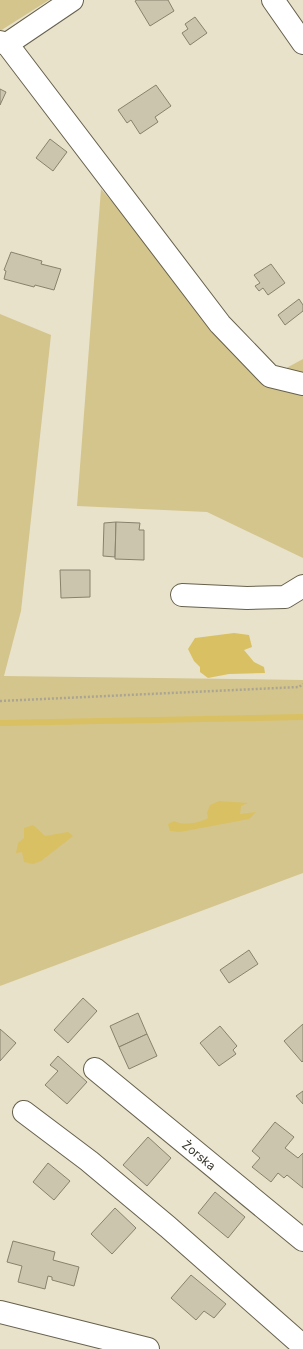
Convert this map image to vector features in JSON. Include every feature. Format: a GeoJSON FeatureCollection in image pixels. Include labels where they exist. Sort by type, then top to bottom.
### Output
{"type":"FeatureCollection","features":[{"type":"Feature","properties":{"kind":"street"},"geometry":{"type":"LineString","coordinates":[[72,0],[3,43],[220,324],[270,376],[303,384]]}},
{"type":"Feature","properties":{"kind":"street"},"geometry":{"type":"LineString","coordinates":[[274,0],[303,43]]}},
{"type":"Feature","properties":{"kind":"street"},"geometry":{"type":"LineString","coordinates":[[182,595],[246,598],[285,597],[303,586]]}},
{"type":"Feature","properties":{"kind":"street","name":"Żorska"},"geometry":{"type":"LineString","coordinates":[[95,1069],[303,1240]]}},
{"type":"Feature","properties":{"kind":"street"},"geometry":{"type":"LineString","coordinates":[[24,1112],[120,1186],[303,1346]]}},
{"type":"Feature","properties":{"kind":"street"},"geometry":{"type":"LineString","coordinates":[[0,1312],[104,1344],[148,1349]]}},
{"type":"Feature","properties":{"kind":"path"},"geometry":{"type":"LineString","coordinates":[[0,701],[299,687],[303,684]]}},
{"type":"Feature","properties":{"kind":"shaded area"},"geometry":{"type":"Polygon","coordinates":[[[0,0],[49,0],[0,31],[0,0]]]}},
{"type":"Feature","properties":{"kind":"shaded area"},"geometry":{"type":"Polygon","coordinates":[[[101,189],[266,379],[303,359],[303,558],[207,512],[77,506],[101,189]]]}},
{"type":"Feature","properties":{"kind":"shaded area"},"geometry":{"type":"Polygon","coordinates":[[[0,314],[51,335],[21,611],[4,676],[303,680],[303,873],[0,986],[0,314]]]}},
{"type":"Feature","properties":{"kind":"shaded area"},"geometry":{"type":"Polygon","coordinates":[[[234,633],[249,635],[252,647],[244,650],[254,662],[264,667],[265,673],[229,674],[208,678],[200,672],[200,667],[194,661],[188,649],[195,638],[234,633]]]}},
{"type":"Feature","properties":{"kind":"shaded area"},"geometry":{"type":"Polygon","coordinates":[[[219,801],[248,803],[241,806],[240,814],[256,812],[249,819],[180,832],[170,831],[168,824],[174,821],[178,823],[191,823],[208,818],[207,813],[210,805],[219,801]]]}},
{"type":"Feature","properties":{"kind":"shaded area"},"geometry":{"type":"Polygon","coordinates":[[[33,825],[45,836],[68,832],[73,836],[41,861],[33,864],[24,862],[22,852],[16,853],[18,843],[24,838],[24,828],[33,825]]]}},
{"type":"Feature","properties":{"kind":"building"},"geometry":{"type":"Polygon","coordinates":[[[168,0],[174,11],[150,26],[135,1],[168,0]]]}},
{"type":"Feature","properties":{"kind":"building"},"geometry":{"type":"Polygon","coordinates":[[[195,17],[207,33],[190,45],[182,33],[188,29],[185,24],[195,17]]]}},
{"type":"Feature","properties":{"kind":"building"},"geometry":{"type":"Polygon","coordinates":[[[156,85],[171,106],[155,117],[158,122],[140,134],[131,120],[127,123],[118,110],[156,85]]]}},
{"type":"Feature","properties":{"kind":"building"},"geometry":{"type":"Polygon","coordinates":[[[0,89],[6,92],[0,105],[0,89]]]}},
{"type":"Feature","properties":{"kind":"building"},"geometry":{"type":"Polygon","coordinates":[[[50,139],[67,152],[53,171],[36,158],[50,139]]]}},
{"type":"Feature","properties":{"kind":"building"},"geometry":{"type":"Polygon","coordinates":[[[11,252],[42,261],[41,264],[61,269],[54,290],[35,285],[34,287],[4,279],[6,271],[4,270],[11,252]]]}},
{"type":"Feature","properties":{"kind":"building"},"geometry":{"type":"Polygon","coordinates":[[[271,264],[285,283],[268,295],[263,288],[259,291],[255,286],[260,283],[254,275],[271,264]]]}},
{"type":"Feature","properties":{"kind":"building"},"geometry":{"type":"Polygon","coordinates":[[[299,299],[303,305],[303,311],[285,325],[278,315],[299,299]]]}},
{"type":"Feature","properties":{"kind":"building"},"geometry":{"type":"Polygon","coordinates":[[[116,522],[115,557],[103,556],[104,523],[116,522]]]}},
{"type":"Feature","properties":{"kind":"building"},"geometry":{"type":"Polygon","coordinates":[[[116,522],[140,523],[139,530],[144,530],[144,560],[115,559],[116,522]]]}},
{"type":"Feature","properties":{"kind":"building"},"geometry":{"type":"Polygon","coordinates":[[[60,570],[90,570],[90,597],[61,598],[60,570]]]}},
{"type":"Feature","properties":{"kind":"building"},"geometry":{"type":"Polygon","coordinates":[[[249,950],[258,964],[229,983],[220,970],[249,950]]]}},
{"type":"Feature","properties":{"kind":"building"},"geometry":{"type":"Polygon","coordinates":[[[83,998],[97,1011],[68,1043],[54,1030],[83,998]]]}},
{"type":"Feature","properties":{"kind":"building"},"geometry":{"type":"Polygon","coordinates":[[[138,1013],[147,1034],[119,1047],[110,1026],[138,1013]]]}},
{"type":"Feature","properties":{"kind":"building"},"geometry":{"type":"Polygon","coordinates":[[[303,1024],[303,1061],[302,1062],[284,1041],[303,1024]]]}},
{"type":"Feature","properties":{"kind":"building"},"geometry":{"type":"Polygon","coordinates":[[[220,1026],[237,1046],[233,1050],[236,1054],[219,1066],[200,1043],[220,1026]]]}},
{"type":"Feature","properties":{"kind":"building"},"geometry":{"type":"Polygon","coordinates":[[[0,1029],[16,1043],[0,1061],[0,1029]]]}},
{"type":"Feature","properties":{"kind":"building"},"geometry":{"type":"Polygon","coordinates":[[[147,1034],[157,1056],[129,1069],[119,1047],[147,1034]]]}},
{"type":"Feature","properties":{"kind":"building"},"geometry":{"type":"Polygon","coordinates":[[[58,1056],[87,1082],[67,1104],[45,1085],[58,1071],[50,1065],[58,1056]]]}},
{"type":"Feature","properties":{"kind":"building"},"geometry":{"type":"Polygon","coordinates":[[[303,1091],[303,1104],[296,1096],[303,1091]]]}},
{"type":"Feature","properties":{"kind":"building"},"geometry":{"type":"Polygon","coordinates":[[[275,1122],[294,1137],[285,1148],[298,1158],[303,1153],[303,1188],[287,1175],[284,1178],[278,1173],[271,1182],[252,1167],[260,1158],[252,1151],[275,1122]]]}},
{"type":"Feature","properties":{"kind":"building"},"geometry":{"type":"Polygon","coordinates":[[[148,1137],[171,1158],[147,1186],[123,1165],[148,1137]]]}},
{"type":"Feature","properties":{"kind":"building"},"geometry":{"type":"Polygon","coordinates":[[[48,1163],[70,1181],[54,1200],[33,1182],[48,1163]]]}},
{"type":"Feature","properties":{"kind":"building"},"geometry":{"type":"Polygon","coordinates":[[[215,1192],[245,1217],[228,1238],[198,1213],[215,1192]]]}},
{"type":"Feature","properties":{"kind":"building"},"geometry":{"type":"Polygon","coordinates":[[[115,1208],[136,1228],[112,1254],[91,1234],[115,1208]]]}},
{"type":"Feature","properties":{"kind":"building"},"geometry":{"type":"Polygon","coordinates":[[[13,1241],[55,1252],[53,1260],[79,1267],[74,1286],[52,1280],[52,1277],[48,1276],[45,1289],[18,1282],[22,1266],[7,1262],[13,1241]]]}},
{"type":"Feature","properties":{"kind":"building"},"geometry":{"type":"Polygon","coordinates":[[[191,1275],[226,1304],[214,1318],[204,1311],[196,1320],[171,1298],[191,1275]]]}},
{"type":"Feature","properties":{"kind":"waterway"},"geometry":{"type":"LineString","coordinates":[[0,723],[303,717]]}}]}
